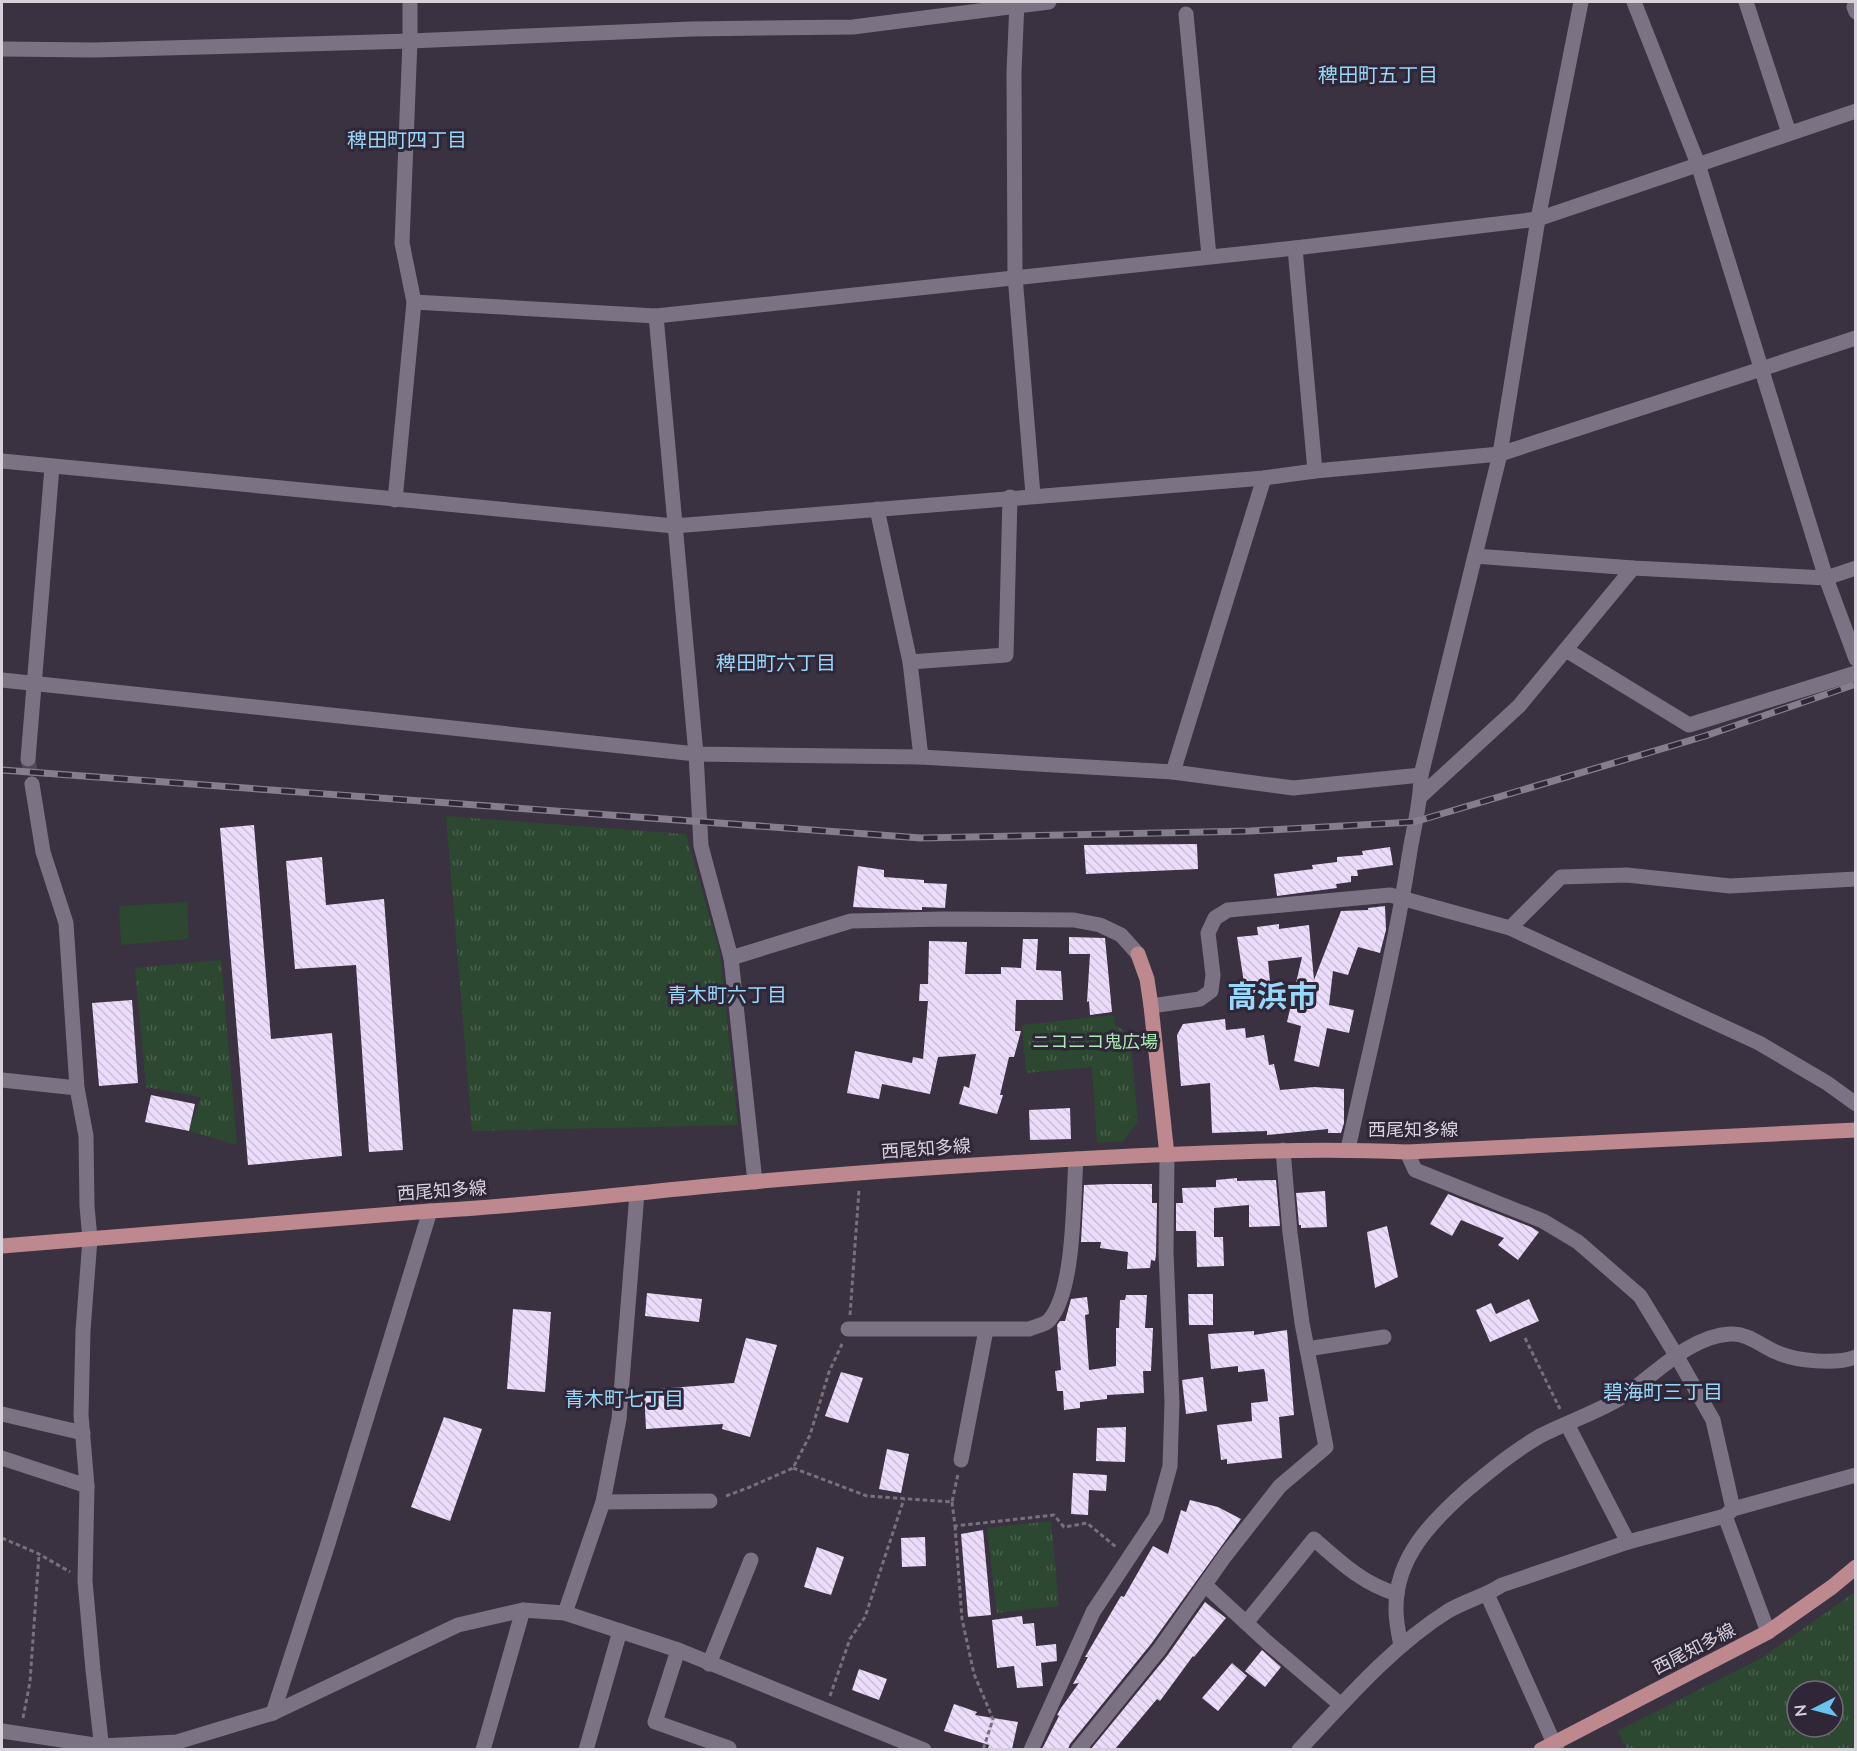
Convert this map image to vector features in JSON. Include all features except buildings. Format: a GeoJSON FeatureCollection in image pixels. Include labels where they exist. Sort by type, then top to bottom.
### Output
{"type":"FeatureCollection","features":[{"type":"Feature","properties":{"kind":"main road"},"geometry":{"type":"LineString","coordinates":[[1138,954],[1148,979],[1167,1155]]}},
{"type":"Feature","properties":{"kind":"main road","name":"西尾知多線"},"geometry":{"type":"LineString","coordinates":[[2,1246],[496,1207],[860,1173],[1076,1159],[1283,1150],[1348,1149],[1407,1152],[1856,1130]]}},
{"type":"Feature","properties":{"kind":"main road","name":"西尾知多線"},"geometry":{"type":"LineString","coordinates":[[1550,1747],[1768,1632],[1832,1587],[1856,1567]]}},
{"type":"Feature","properties":{"kind":"street"},"geometry":{"type":"LineString","coordinates":[[395,500],[414,302],[402,243],[410,2]]}},
{"type":"Feature","properties":{"kind":"street"},"geometry":{"type":"LineString","coordinates":[[2,49],[94,50],[410,41],[691,29],[852,27],[1018,4],[1049,2]]}},
{"type":"Feature","properties":{"kind":"street"},"geometry":{"type":"LineString","coordinates":[[1348,1149],[1403,898],[1414,822],[1421,796],[1421,775],[1500,454],[1538,219],[1581,2]]}},
{"type":"Feature","properties":{"kind":"street"},"geometry":{"type":"LineString","coordinates":[[1634,2],[1698,164],[1826,578],[1856,659]]}},
{"type":"Feature","properties":{"kind":"street"},"geometry":{"type":"LineString","coordinates":[[1746,2],[1789,133]]}},
{"type":"Feature","properties":{"kind":"street"},"geometry":{"type":"LineString","coordinates":[[1018,4],[1014,72],[1015,276],[1033,495]]}},
{"type":"Feature","properties":{"kind":"street"},"geometry":{"type":"LineString","coordinates":[[1856,4],[1856,12]]}},
{"type":"Feature","properties":{"kind":"street"},"geometry":{"type":"LineString","coordinates":[[1186,14],[1209,256]]}},
{"type":"Feature","properties":{"kind":"street"},"geometry":{"type":"LineString","coordinates":[[414,302],[656,316],[1295,248],[1538,219],[1856,111]]}},
{"type":"Feature","properties":{"kind":"street"},"geometry":{"type":"LineString","coordinates":[[1295,248],[1315,471]]}},
{"type":"Feature","properties":{"kind":"street"},"geometry":{"type":"LineString","coordinates":[[656,316],[696,754],[701,846],[731,958],[755,1182]]}},
{"type":"Feature","properties":{"kind":"street"},"geometry":{"type":"LineString","coordinates":[[2,461],[674,526],[1264,478],[1315,471],[1500,454],[1856,338]]}},
{"type":"Feature","properties":{"kind":"street"},"geometry":{"type":"LineString","coordinates":[[28,759],[52,467]]}},
{"type":"Feature","properties":{"kind":"street"},"geometry":{"type":"LineString","coordinates":[[1173,772],[1264,478]]}},
{"type":"Feature","properties":{"kind":"street"},"geometry":{"type":"LineString","coordinates":[[910,662],[1006,655],[1010,497]]}},
{"type":"Feature","properties":{"kind":"street"},"geometry":{"type":"LineString","coordinates":[[877,509],[910,662],[921,757]]}},
{"type":"Feature","properties":{"kind":"street"},"geometry":{"type":"LineString","coordinates":[[1475,556],[1634,568],[1826,578],[1856,568]]}},
{"type":"Feature","properties":{"kind":"street"},"geometry":{"type":"LineString","coordinates":[[1421,796],[1520,706],[1634,568]]}},
{"type":"Feature","properties":{"kind":"street"},"geometry":{"type":"LineString","coordinates":[[1566,650],[1689,725],[1856,673]]}},
{"type":"Feature","properties":{"kind":"street"},"geometry":{"type":"LineString","coordinates":[[2,680],[696,754],[921,757],[1173,772],[1293,788],[1421,775]]}},
{"type":"Feature","properties":{"kind":"street"},"geometry":{"type":"LineString","coordinates":[[32,784],[43,852],[66,923],[77,1088],[86,1136],[90,1239],[83,1331],[81,1415],[87,1486],[86,1581],[101,1748]]}},
{"type":"Feature","properties":{"kind":"street"},"geometry":{"type":"LineString","coordinates":[[1510,928],[1561,877],[1628,875],[1730,886],[1856,879]]}},
{"type":"Feature","properties":{"kind":"street"},"geometry":{"type":"LineString","coordinates":[[1151,1005],[1200,999],[1211,991],[1214,975],[1208,933],[1215,918],[1228,910],[1390,895],[1510,928],[1759,1043],[1827,1083],[1856,1104]]}},
{"type":"Feature","properties":{"kind":"street"},"geometry":{"type":"LineString","coordinates":[[731,958],[851,921],[909,920],[1074,920],[1100,925],[1121,935],[1138,954]]}},
{"type":"Feature","properties":{"kind":"street"},"geometry":{"type":"LineString","coordinates":[[2,1080],[77,1088]]}},
{"type":"Feature","properties":{"kind":"street"},"geometry":{"type":"LineString","coordinates":[[1078,1749],[1159,1650],[1280,1486],[1326,1448],[1307,1349],[1290,1233],[1283,1150]]}},
{"type":"Feature","properties":{"kind":"street"},"geometry":{"type":"LineString","coordinates":[[1407,1152],[1415,1170],[1543,1221],[1578,1242],[1640,1296],[1713,1420],[1729,1512],[1768,1632]]}},
{"type":"Feature","properties":{"kind":"street"},"geometry":{"type":"LineString","coordinates":[[1031,1749],[1094,1612],[1156,1517],[1170,1466],[1172,1402],[1166,1252],[1167,1155]]}},
{"type":"Feature","properties":{"kind":"street"},"geometry":{"type":"LineString","coordinates":[[848,1329],[1029,1329],[1049,1322],[1060,1304],[1068,1277],[1076,1159]]}},
{"type":"Feature","properties":{"kind":"street"},"geometry":{"type":"LineString","coordinates":[[565,1613],[603,1502],[619,1419],[636,1193]]}},
{"type":"Feature","properties":{"kind":"street"},"geometry":{"type":"LineString","coordinates":[[273,1713],[326,1550],[430,1211]]}},
{"type":"Feature","properties":{"kind":"street"},"geometry":{"type":"LineString","coordinates":[[961,1460],[986,1330]]}},
{"type":"Feature","properties":{"kind":"street"},"geometry":{"type":"LineString","coordinates":[[1401,1646],[1396,1611],[1397,1594],[1410,1552],[1437,1517],[1512,1454],[1541,1436],[1623,1397],[1676,1355],[1703,1341],[1730,1334],[1744,1335],[1781,1354],[1797,1358],[1831,1362],[1846,1361],[1856,1357]]}},
{"type":"Feature","properties":{"kind":"street"},"geometry":{"type":"LineString","coordinates":[[1307,1349],[1384,1337]]}},
{"type":"Feature","properties":{"kind":"street"},"geometry":{"type":"LineString","coordinates":[[2,1414],[83,1433]]}},
{"type":"Feature","properties":{"kind":"street"},"geometry":{"type":"LineString","coordinates":[[1567,1424],[1628,1542]]}},
{"type":"Feature","properties":{"kind":"street"},"geometry":{"type":"LineString","coordinates":[[2,1458],[87,1486]]}},
{"type":"Feature","properties":{"kind":"street"},"geometry":{"type":"LineString","coordinates":[[1299,1749],[1401,1646],[1449,1611],[1502,1585],[1628,1542],[1856,1475]]}},
{"type":"Feature","properties":{"kind":"street"},"geometry":{"type":"LineString","coordinates":[[603,1502],[710,1501]]}},
{"type":"Feature","properties":{"kind":"street"},"geometry":{"type":"LineString","coordinates":[[1246,1623],[1314,1539],[1346,1568],[1377,1588],[1397,1594]]}},
{"type":"Feature","properties":{"kind":"street"},"geometry":{"type":"LineString","coordinates":[[709,1664],[751,1560]]}},
{"type":"Feature","properties":{"kind":"street"},"geometry":{"type":"LineString","coordinates":[[1205,1585],[1341,1705]]}},
{"type":"Feature","properties":{"kind":"street"},"geometry":{"type":"LineString","coordinates":[[1487,1594],[1550,1747]]}},
{"type":"Feature","properties":{"kind":"street"},"geometry":{"type":"LineString","coordinates":[[483,1749],[522,1610]]}},
{"type":"Feature","properties":{"kind":"street"},"geometry":{"type":"LineString","coordinates":[[2,1731],[101,1748],[177,1742],[273,1713],[458,1625],[522,1610],[565,1613],[678,1650],[924,1749]]}},
{"type":"Feature","properties":{"kind":"street"},"geometry":{"type":"LineString","coordinates":[[586,1749],[620,1631]]}},
{"type":"Feature","properties":{"kind":"street"},"geometry":{"type":"LineString","coordinates":[[678,1650],[655,1722],[728,1749]]}},
{"type":"Feature","properties":{"kind":"path"},"geometry":{"type":"LineString","coordinates":[[710,1501],[793,1468],[810,1435],[829,1372],[848,1329],[860,1173]]}},
{"type":"Feature","properties":{"kind":"path"},"geometry":{"type":"LineString","coordinates":[[1525,1338],[1567,1424]]}},
{"type":"Feature","properties":{"kind":"path"},"geometry":{"type":"LineString","coordinates":[[961,1460],[952,1502],[962,1619],[974,1674],[993,1719],[983,1749]]}},
{"type":"Feature","properties":{"kind":"path"},"geometry":{"type":"LineString","coordinates":[[793,1468],[867,1496],[952,1502]]}},
{"type":"Feature","properties":{"kind":"path"},"geometry":{"type":"LineString","coordinates":[[825,1710],[850,1638],[865,1617],[904,1499]]}},
{"type":"Feature","properties":{"kind":"path"},"geometry":{"type":"LineString","coordinates":[[955,1526],[1054,1515],[1064,1527],[1087,1523],[1119,1550]]}},
{"type":"Feature","properties":{"kind":"path"},"geometry":{"type":"LineString","coordinates":[[2,1538],[39,1554],[86,1581]]}},
{"type":"Feature","properties":{"kind":"path"},"geometry":{"type":"LineString","coordinates":[[21,1734],[30,1682],[39,1554]]}},
{"type":"Feature","properties":{"kind":"green space"},"geometry":{"type":"Polygon","coordinates":[[[446,816],[686,834],[720,953],[738,1125],[472,1131],[446,816]]]}},
{"type":"Feature","properties":{"kind":"green space"},"geometry":{"type":"Polygon","coordinates":[[[187,902],[189,939],[121,945],[119,906],[187,902]]]}},
{"type":"Feature","properties":{"kind":"green space"},"geometry":{"type":"Polygon","coordinates":[[[221,960],[237,1145],[189,1131],[201,1097],[146,1087],[135,968],[221,960]]]}},
{"type":"Feature","properties":{"kind":"green space","name":"ニコニコ鬼広場"},"geometry":{"type":"Polygon","coordinates":[[[1114,1015],[1115,1025],[1130,1035],[1138,1122],[1123,1141],[1097,1143],[1092,1067],[1026,1073],[1022,1025],[1114,1015]]]}},
{"type":"Feature","properties":{"kind":"green space"},"geometry":{"type":"Polygon","coordinates":[[[1051,1521],[1059,1606],[997,1613],[987,1528],[1051,1521]]]}},
{"type":"Feature","properties":{"kind":"green space"},"geometry":{"type":"Polygon","coordinates":[[[1855,1592],[1855,1749],[1627,1749],[1618,1731],[1763,1657],[1855,1592]]]}},
{"type":"Feature","properties":{"kind":"tunnel"},"geometry":{"type":"LineString","coordinates":[[28,759],[32,784]]}},
{"type":"Feature","properties":{"kind":"railway"},"geometry":{"type":"LineString","coordinates":[[2,770],[921,838],[1250,831],[1414,822],[1705,736],[1856,684]]}},
{"type":"Feature","properties":{"kind":"district","name":"稗田町五丁目"},"geometry":{"type":"Point","coordinates":[1378,75]}},
{"type":"Feature","properties":{"kind":"district","name":"稗田町四丁目"},"geometry":{"type":"Point","coordinates":[407,140]}},
{"type":"Feature","properties":{"kind":"district","name":"稗田町六丁目"},"geometry":{"type":"Point","coordinates":[776,663]}},
{"type":"Feature","properties":{"kind":"district","name":"青木町六丁目"},"geometry":{"type":"Point","coordinates":[727,995]}},
{"type":"Feature","properties":{"kind":"district","name":"高浜市"},"geometry":{"type":"Point","coordinates":[1272,997]}},
{"type":"Feature","properties":{"kind":"district","name":"碧海町三丁目"},"geometry":{"type":"Point","coordinates":[1663,1392]}},
{"type":"Feature","properties":{"kind":"district","name":"青木町七丁目"},"geometry":{"type":"Point","coordinates":[624,1399]}}]}
